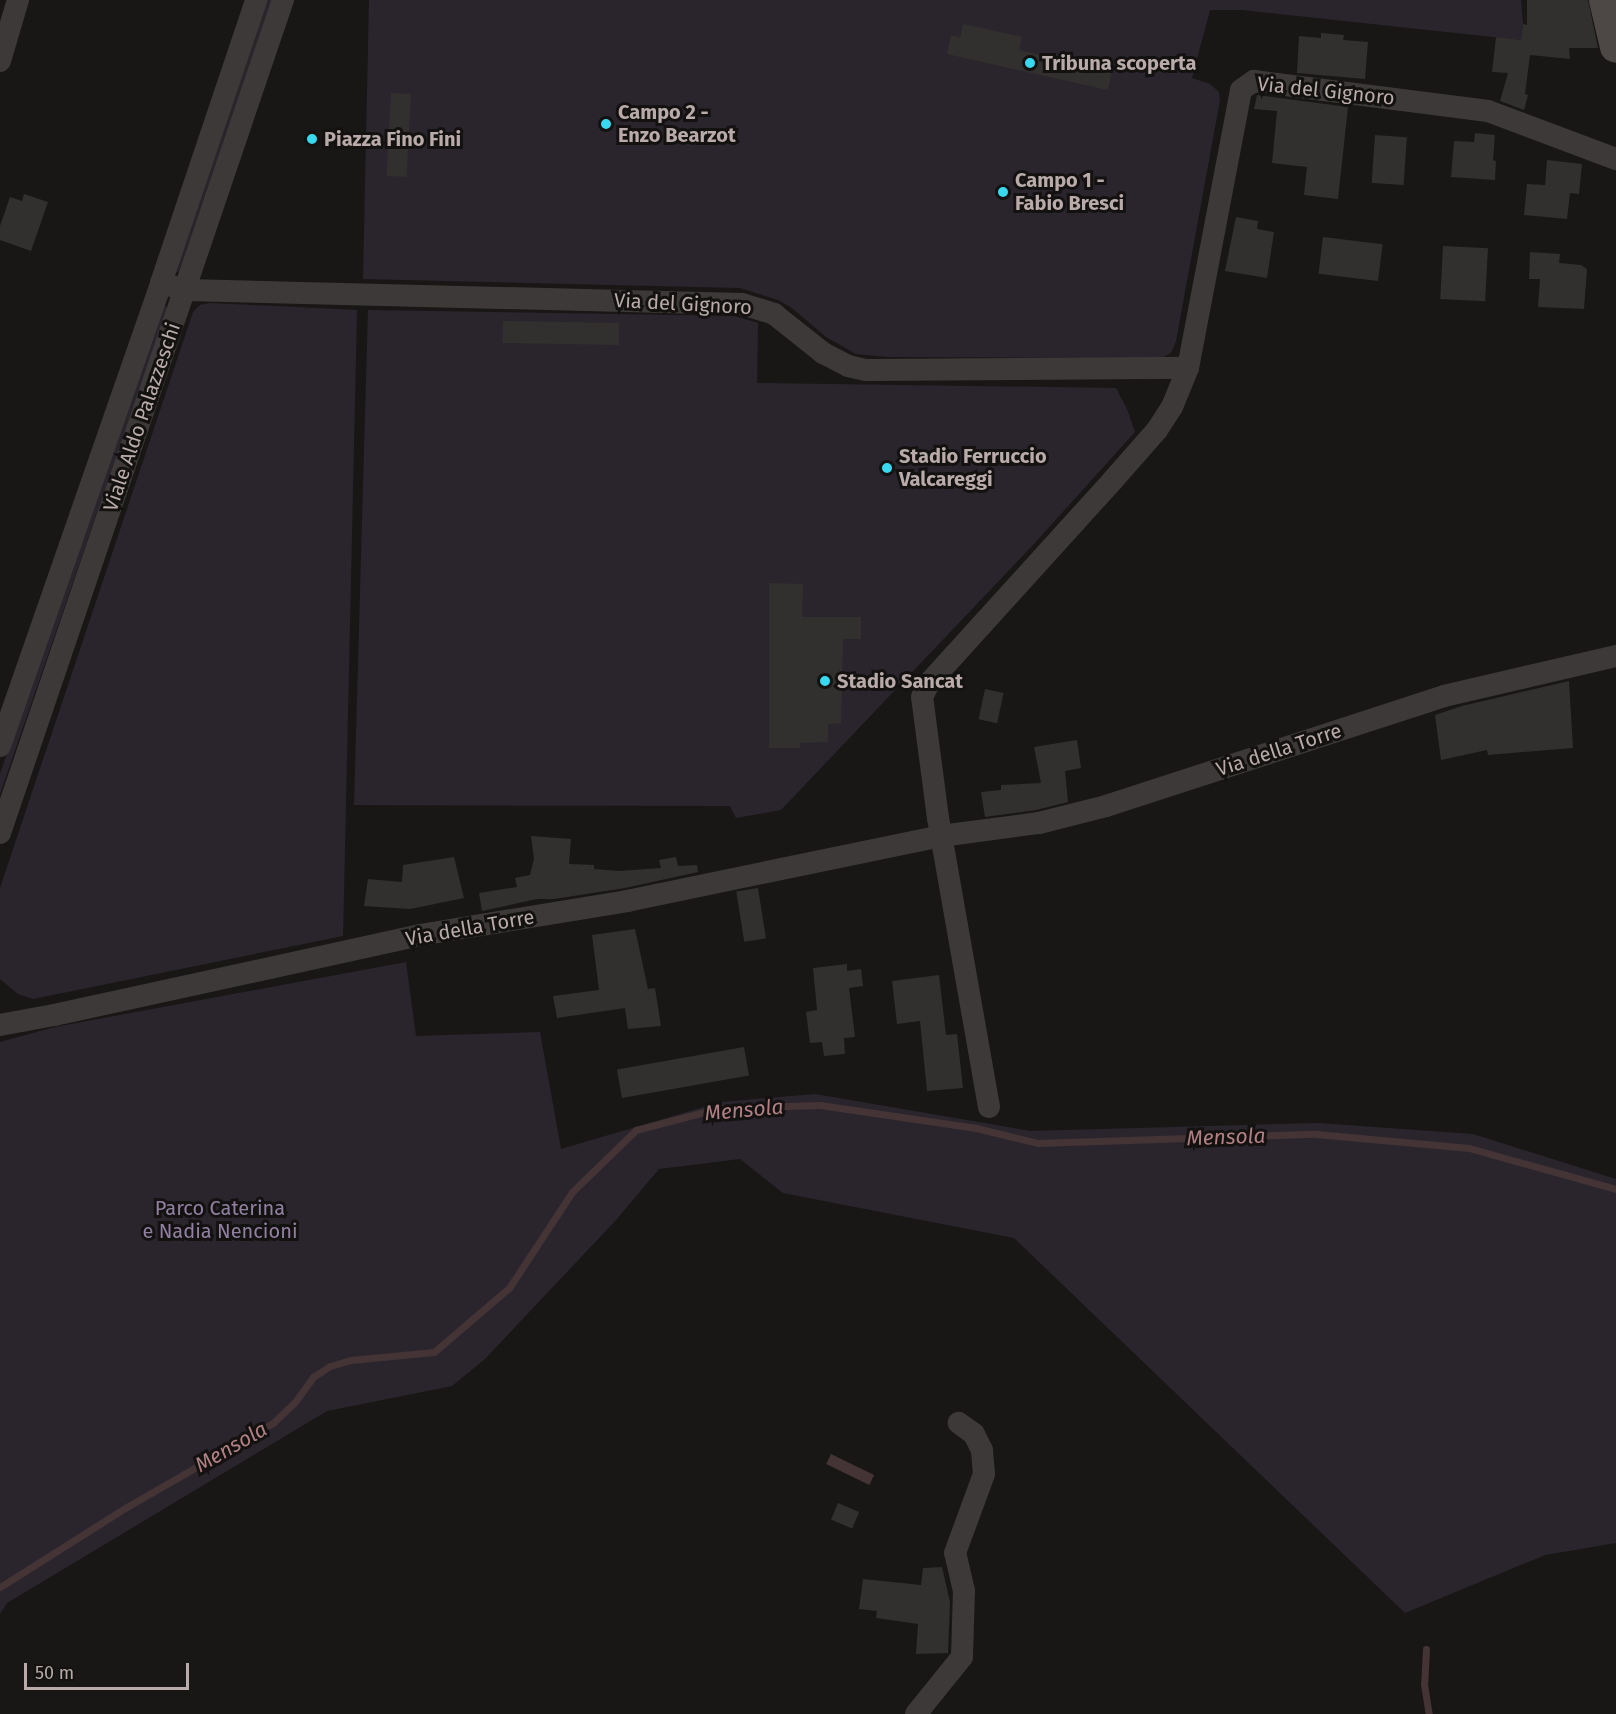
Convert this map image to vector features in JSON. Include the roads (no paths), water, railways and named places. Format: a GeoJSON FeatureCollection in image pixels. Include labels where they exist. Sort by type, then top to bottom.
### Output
{"type":"FeatureCollection","features":[{"type":"Feature","properties":{"kind":"street"},"geometry":{"type":"LineString","coordinates":[[0,61],[18,0]]}},
{"type":"Feature","properties":{"kind":"street","name":"Viale Aldo Palazzeschi"},"geometry":{"type":"LineString","coordinates":[[0,746],[161,283],[255,0]]}},
{"type":"Feature","properties":{"kind":"street","name":"Viale Aldo Palazzeschi"},"geometry":{"type":"LineString","coordinates":[[0,833],[283,0]]}},
{"type":"Feature","properties":{"kind":"street"},"geometry":{"type":"LineString","coordinates":[[1605,0],[1616,47]]}},
{"type":"Feature","properties":{"kind":"street","name":"Via del Gignoro"},"geometry":{"type":"LineString","coordinates":[[941,836],[923,710],[925,690],[1157,430],[1172,407],[1188,368],[1240,96],[1248,83],[1254,81],[1356,92],[1488,111],[1616,159]]}},
{"type":"Feature","properties":{"kind":"street","name":"Via del Gignoro"},"geometry":{"type":"LineString","coordinates":[[161,283],[186,290],[742,304],[774,314],[833,359],[866,370],[1144,371],[1188,368]]}},
{"type":"Feature","properties":{"kind":"street","name":"Via della Torre"},"geometry":{"type":"LineString","coordinates":[[0,1025],[420,935],[627,901],[941,836],[1039,823],[1094,809],[1444,696],[1616,656]]}},
{"type":"Feature","properties":{"kind":"street"},"geometry":{"type":"LineString","coordinates":[[941,836],[989,1107]]}},
{"type":"Feature","properties":{"kind":"street"},"geometry":{"type":"LineString","coordinates":[[916,1714],[962,1657],[964,1591],[955,1553],[984,1474],[982,1450],[974,1434],[959,1423]]}},
{"type":"Feature","properties":{"kind":"waterway","name":"Mensola"},"geometry":{"type":"LineString","coordinates":[[0,1587],[125,1508],[273,1423],[295,1402],[313,1377],[330,1366],[351,1360],[434,1352],[509,1288],[572,1192],[636,1130],[720,1108],[820,1105],[976,1128],[1038,1143],[1316,1134],[1469,1148],[1616,1189]]}},
{"type":"Feature","properties":{"kind":"waterway"},"geometry":{"type":"LineString","coordinates":[[1426,1649],[1424,1684],[1429,1714]]}},
{"type":"Feature","properties":{"kind":"place","name":"Tribuna scoperta"},"geometry":{"type":"Point","coordinates":[1030,63]}},
{"type":"Feature","properties":{"kind":"place","name":"Campo 2 - Enzo Bearzot"},"geometry":{"type":"Point","coordinates":[606,124]}},
{"type":"Feature","properties":{"kind":"place","name":"Piazza Fino Fini"},"geometry":{"type":"Point","coordinates":[312,139]}},
{"type":"Feature","properties":{"kind":"place","name":"Campo 1 - Fabio Bresci"},"geometry":{"type":"Point","coordinates":[1003,192]}},
{"type":"Feature","properties":{"kind":"place","name":"Stadio Ferruccio Valcareggi"},"geometry":{"type":"Point","coordinates":[887,468]}},
{"type":"Feature","properties":{"kind":"place","name":"Stadio Sancat"},"geometry":{"type":"Point","coordinates":[825,681]}},
{"type":"Feature","properties":{"kind":"park label","name":"Parco Caterina e Nadia Nencioni"},"geometry":{"type":"Point","coordinates":[220,1220]}}]}
